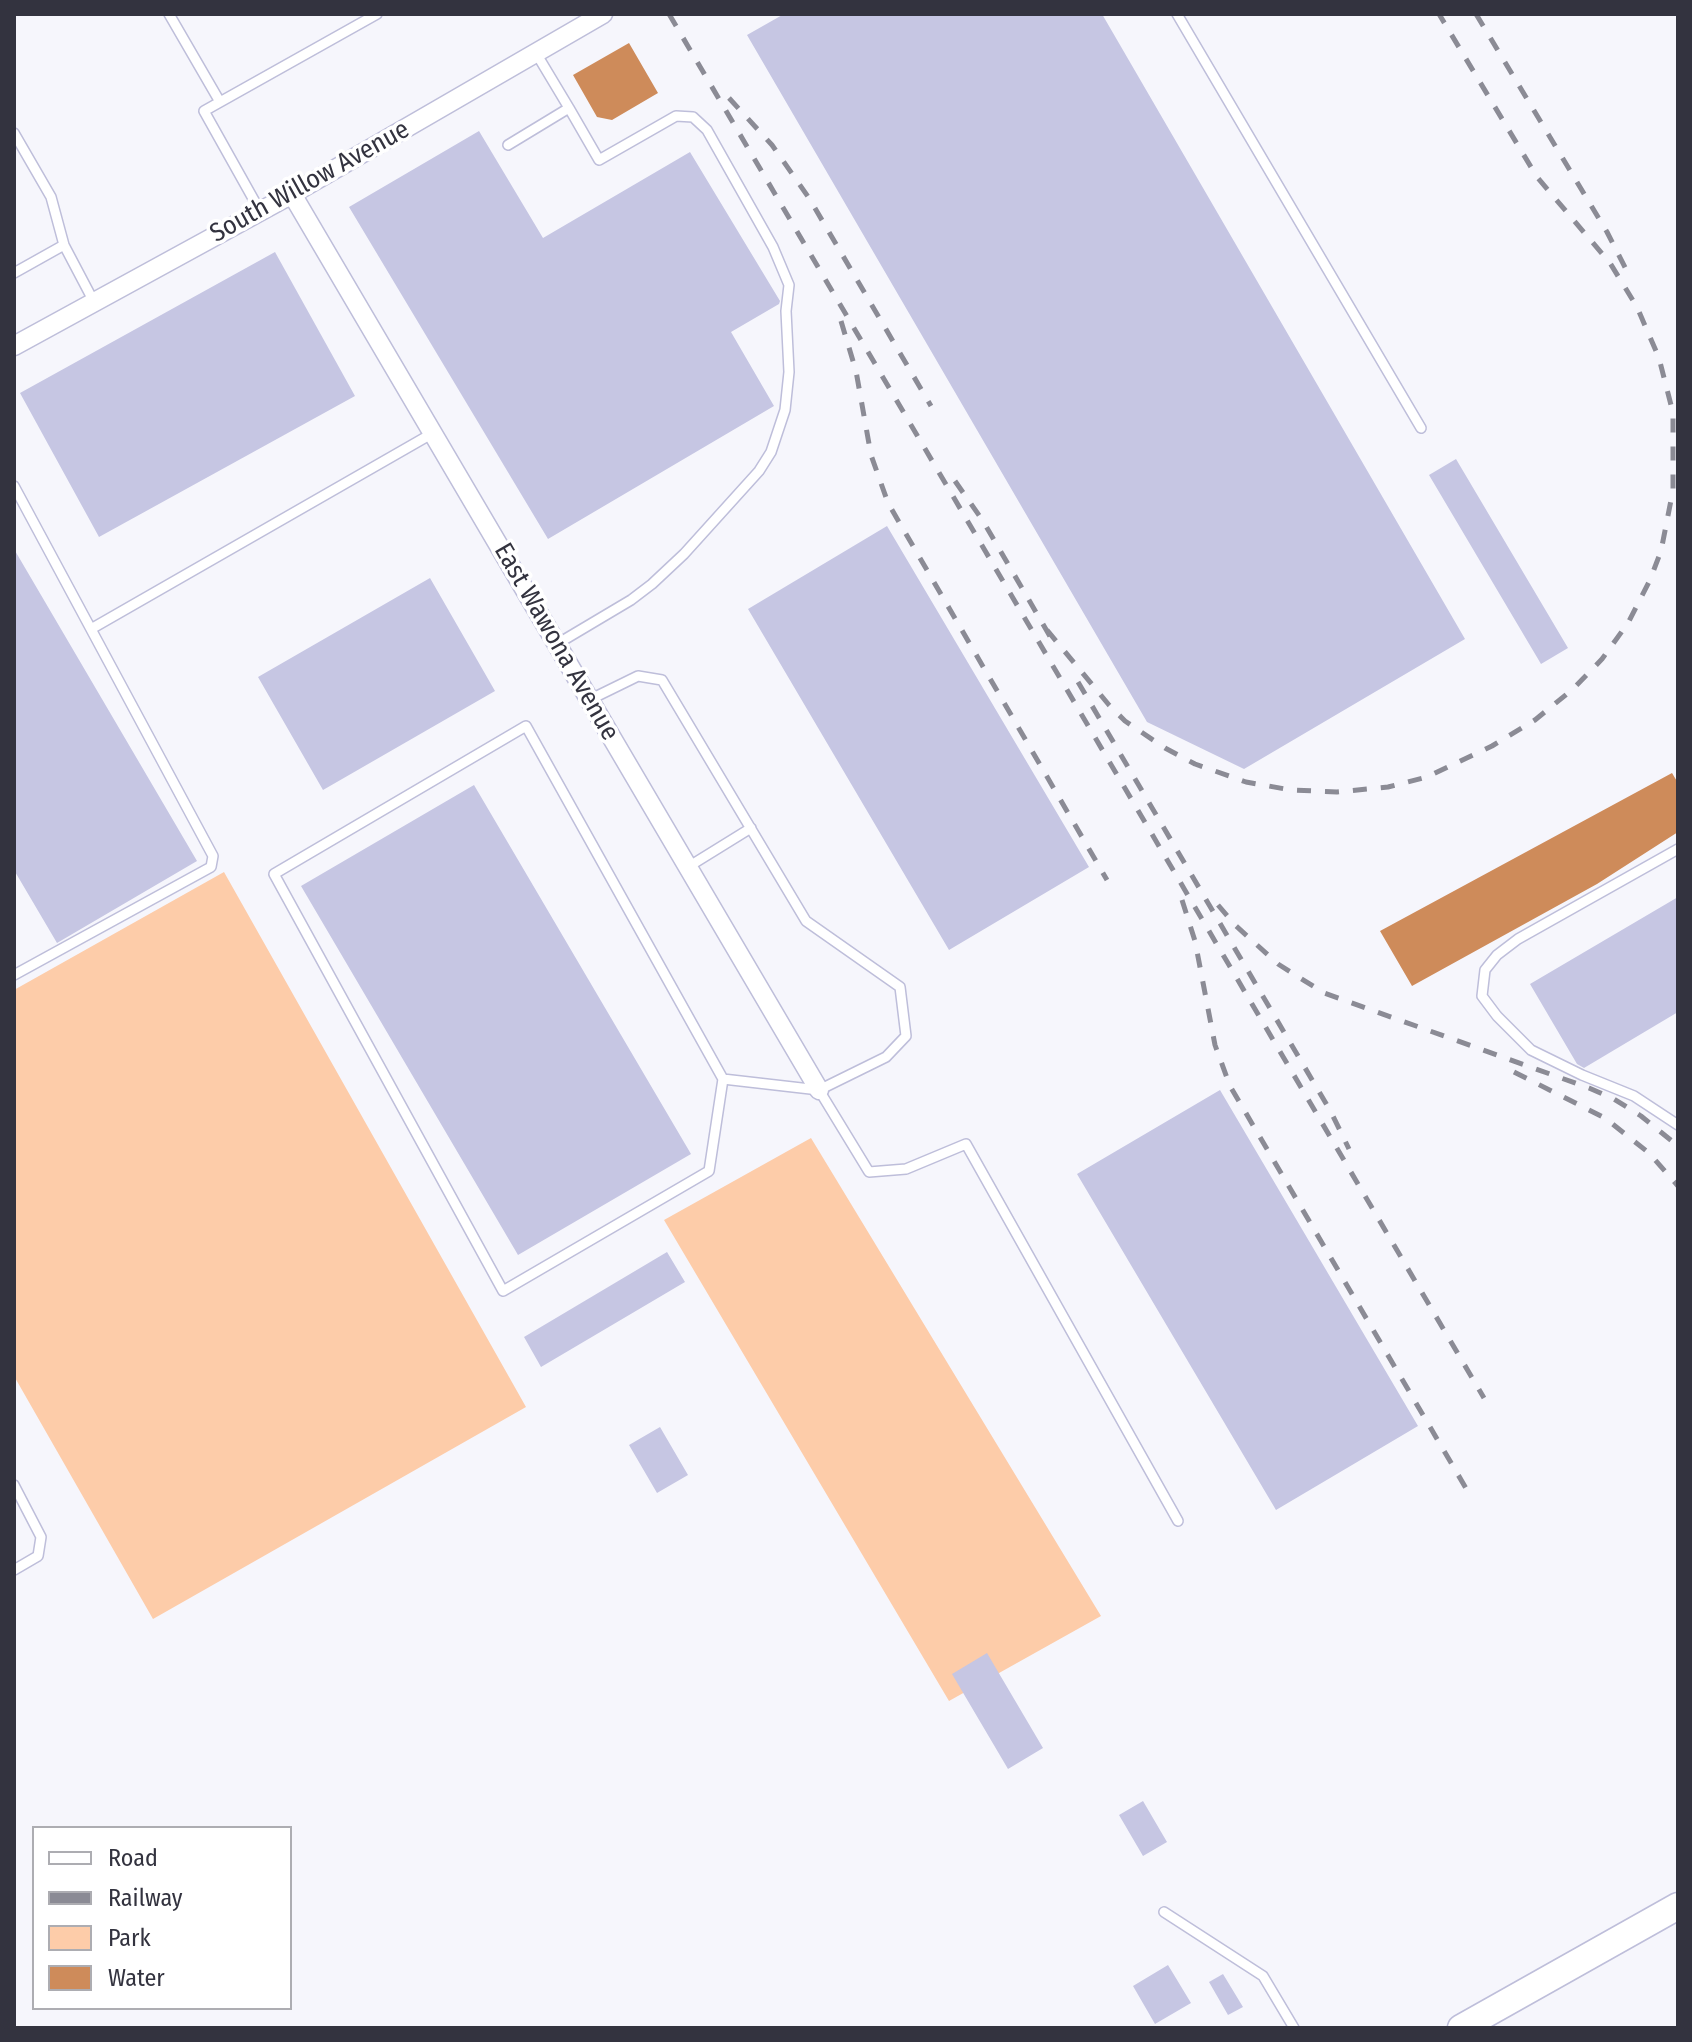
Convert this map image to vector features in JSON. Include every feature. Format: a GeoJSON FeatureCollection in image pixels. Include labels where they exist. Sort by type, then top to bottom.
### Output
{"type":"FeatureCollection","features":[{"type":"Feature","properties":{"kind":"street","name":"South Willow Avenue"},"geometry":{"type":"LineString","coordinates":[[14,346],[292,194],[603,14]]}},
{"type":"Feature","properties":{"kind":"street","name":"East Wawona Avenue"},"geometry":{"type":"LineString","coordinates":[[292,194],[819,1090]]}},
{"type":"Feature","properties":{"kind":"street"},"geometry":{"type":"LineString","coordinates":[[1461,2028],[1678,1906]]}},
{"type":"Feature","properties":{"kind":"lane"},"geometry":{"type":"LineString","coordinates":[[169,14],[220,102]]}},
{"type":"Feature","properties":{"kind":"lane"},"geometry":{"type":"LineString","coordinates":[[260,211],[204,111],[377,14]]}},
{"type":"Feature","properties":{"kind":"lane"},"geometry":{"type":"LineString","coordinates":[[1177,14],[1421,428]]}},
{"type":"Feature","properties":{"kind":"lane"},"geometry":{"type":"LineString","coordinates":[[536,53],[599,160],[676,116],[693,117],[707,130],[773,247],[789,285],[786,311],[789,372],[785,410],[771,452],[744,488],[652,584],[557,644]]}},
{"type":"Feature","properties":{"kind":"lane"},"geometry":{"type":"LineString","coordinates":[[508,145],[569,108]]}},
{"type":"Feature","properties":{"kind":"lane"},"geometry":{"type":"LineString","coordinates":[[14,133],[51,197],[64,245],[94,302]]}},
{"type":"Feature","properties":{"kind":"lane"},"geometry":{"type":"LineString","coordinates":[[14,273],[64,245]]}},
{"type":"Feature","properties":{"kind":"lane"},"geometry":{"type":"LineString","coordinates":[[91,629],[433,433]]}},
{"type":"Feature","properties":{"kind":"lane"},"geometry":{"type":"LineString","coordinates":[[14,486],[213,856],[211,867],[14,975]]}},
{"type":"Feature","properties":{"kind":"lane"},"geometry":{"type":"LineString","coordinates":[[589,700],[638,676],[662,680],[806,921],[900,987],[906,1036],[886,1057],[819,1090],[723,1079]]}},
{"type":"Feature","properties":{"kind":"lane"},"geometry":{"type":"LineString","coordinates":[[526,726],[723,1079],[709,1171],[503,1291],[274,874],[526,726]]}},
{"type":"Feature","properties":{"kind":"lane"},"geometry":{"type":"LineString","coordinates":[[688,867],[751,828]]}},
{"type":"Feature","properties":{"kind":"lane"},"geometry":{"type":"LineString","coordinates":[[1678,849],[1518,939],[1497,955],[1485,970],[1482,996],[1531,1050],[1634,1096],[1678,1125]]}},
{"type":"Feature","properties":{"kind":"lane"},"geometry":{"type":"LineString","coordinates":[[819,1090],[869,1172],[906,1169],[966,1144],[1178,1521]]}},
{"type":"Feature","properties":{"kind":"lane"},"geometry":{"type":"LineString","coordinates":[[14,1485],[41,1537],[38,1556],[14,1570]]}},
{"type":"Feature","properties":{"kind":"lane"},"geometry":{"type":"LineString","coordinates":[[1164,1912],[1263,1976],[1294,2028]]}},
{"type":"Feature","properties":{"kind":"green space"},"geometry":{"type":"Polygon","coordinates":[[[224,872],[526,1407],[153,1619],[14,1376],[14,990],[224,872]]]}},
{"type":"Feature","properties":{"kind":"green space"},"geometry":{"type":"Polygon","coordinates":[[[811,1138],[1101,1616],[949,1701],[664,1220],[811,1138]]]}},
{"type":"Feature","properties":{"kind":"water"},"geometry":{"type":"Polygon","coordinates":[[[629,43],[658,93],[612,120],[597,117],[573,75],[629,43]]]}},
{"type":"Feature","properties":{"kind":"water"},"geometry":{"type":"Polygon","coordinates":[[[1672,773],[1678,783],[1678,832],[1597,884],[1412,986],[1380,931],[1672,773]]]}},
{"type":"Feature","properties":{"kind":"building"},"geometry":{"type":"Polygon","coordinates":[[[784,14],[1102,14],[1465,639],[1244,769],[1147,722],[747,35],[784,14]]]}},
{"type":"Feature","properties":{"kind":"building"},"geometry":{"type":"Polygon","coordinates":[[[479,131],[543,238],[690,152],[780,301],[731,332],[774,406],[548,539],[349,207],[479,131]]]}},
{"type":"Feature","properties":{"kind":"building"},"geometry":{"type":"Polygon","coordinates":[[[275,252],[355,396],[99,537],[20,393],[275,252]]]}},
{"type":"Feature","properties":{"kind":"building"},"geometry":{"type":"Polygon","coordinates":[[[1456,459],[1568,648],[1541,664],[1429,475],[1456,459]]]}},
{"type":"Feature","properties":{"kind":"building"},"geometry":{"type":"Polygon","coordinates":[[[887,526],[1089,867],[949,950],[748,609],[887,526]]]}},
{"type":"Feature","properties":{"kind":"building"},"geometry":{"type":"Polygon","coordinates":[[[14,549],[197,861],[57,943],[14,870],[14,549]]]}},
{"type":"Feature","properties":{"kind":"building"},"geometry":{"type":"Polygon","coordinates":[[[430,578],[495,691],[323,790],[258,677],[430,578]]]}},
{"type":"Feature","properties":{"kind":"building"},"geometry":{"type":"Polygon","coordinates":[[[474,785],[691,1154],[518,1255],[301,886],[474,785]]]}},
{"type":"Feature","properties":{"kind":"building"},"geometry":{"type":"Polygon","coordinates":[[[1678,897],[1678,1012],[1584,1068],[1577,1064],[1530,984],[1678,897]]]}},
{"type":"Feature","properties":{"kind":"building"},"geometry":{"type":"Polygon","coordinates":[[[1220,1090],[1418,1426],[1276,1510],[1077,1174],[1220,1090]]]}},
{"type":"Feature","properties":{"kind":"building"},"geometry":{"type":"Polygon","coordinates":[[[667,1252],[685,1282],[541,1367],[524,1337],[667,1252]]]}},
{"type":"Feature","properties":{"kind":"building"},"geometry":{"type":"Polygon","coordinates":[[[660,1427],[688,1475],[657,1493],[629,1445],[660,1427]]]}},
{"type":"Feature","properties":{"kind":"building"},"geometry":{"type":"Polygon","coordinates":[[[987,1653],[1043,1748],[1008,1769],[952,1674],[987,1653]]]}},
{"type":"Feature","properties":{"kind":"building"},"geometry":{"type":"Polygon","coordinates":[[[1143,1801],[1167,1842],[1143,1856],[1119,1815],[1143,1801]]]}},
{"type":"Feature","properties":{"kind":"building"},"geometry":{"type":"Polygon","coordinates":[[[1168,1965],[1191,2003],[1155,2024],[1133,1986],[1168,1965]]]}},
{"type":"Feature","properties":{"kind":"building"},"geometry":{"type":"Polygon","coordinates":[[[1223,1974],[1243,2007],[1228,2015],[1209,1982],[1223,1974]]]}},
{"type":"Feature","properties":{"kind":"railway"},"geometry":{"type":"LineString","coordinates":[[669,14],[1484,1398]]}},
{"type":"Feature","properties":{"kind":"railway"},"geometry":{"type":"LineString","coordinates":[[1047,630],[1109,705],[1125,721],[1165,748],[1195,764],[1246,782],[1291,790],[1337,792],[1388,787],[1427,777],[1492,746],[1535,720],[1573,689],[1602,659],[1628,623],[1661,551],[1673,490],[1673,413],[1659,358],[1637,307],[1610,263],[1537,177],[1439,14]]}},
{"type":"Feature","properties":{"kind":"railway"},"geometry":{"type":"LineString","coordinates":[[1476,14],[1607,232],[1630,277]]}},
{"type":"Feature","properties":{"kind":"railway"},"geometry":{"type":"LineString","coordinates":[[729,98],[772,145],[809,198],[931,406]]}},
{"type":"Feature","properties":{"kind":"railway"},"geometry":{"type":"LineString","coordinates":[[841,321],[856,371],[871,455],[888,503],[1107,880]]}},
{"type":"Feature","properties":{"kind":"railway"},"geometry":{"type":"LineString","coordinates":[[955,481],[983,521],[1051,638]]}},
{"type":"Feature","properties":{"kind":"railway"},"geometry":{"type":"LineString","coordinates":[[1078,682],[1331,1112],[1349,1149]]}},
{"type":"Feature","properties":{"kind":"railway"},"geometry":{"type":"LineString","coordinates":[[1182,900],[1195,941],[1215,1045],[1230,1086],[1467,1490]]}},
{"type":"Feature","properties":{"kind":"railway"},"geometry":{"type":"LineString","coordinates":[[1218,905],[1278,964],[1324,993],[1589,1088],[1641,1116],[1678,1146]]}},
{"type":"Feature","properties":{"kind":"railway"},"geometry":{"type":"LineString","coordinates":[[1514,1072],[1605,1118],[1649,1153],[1678,1186]]}}]}
